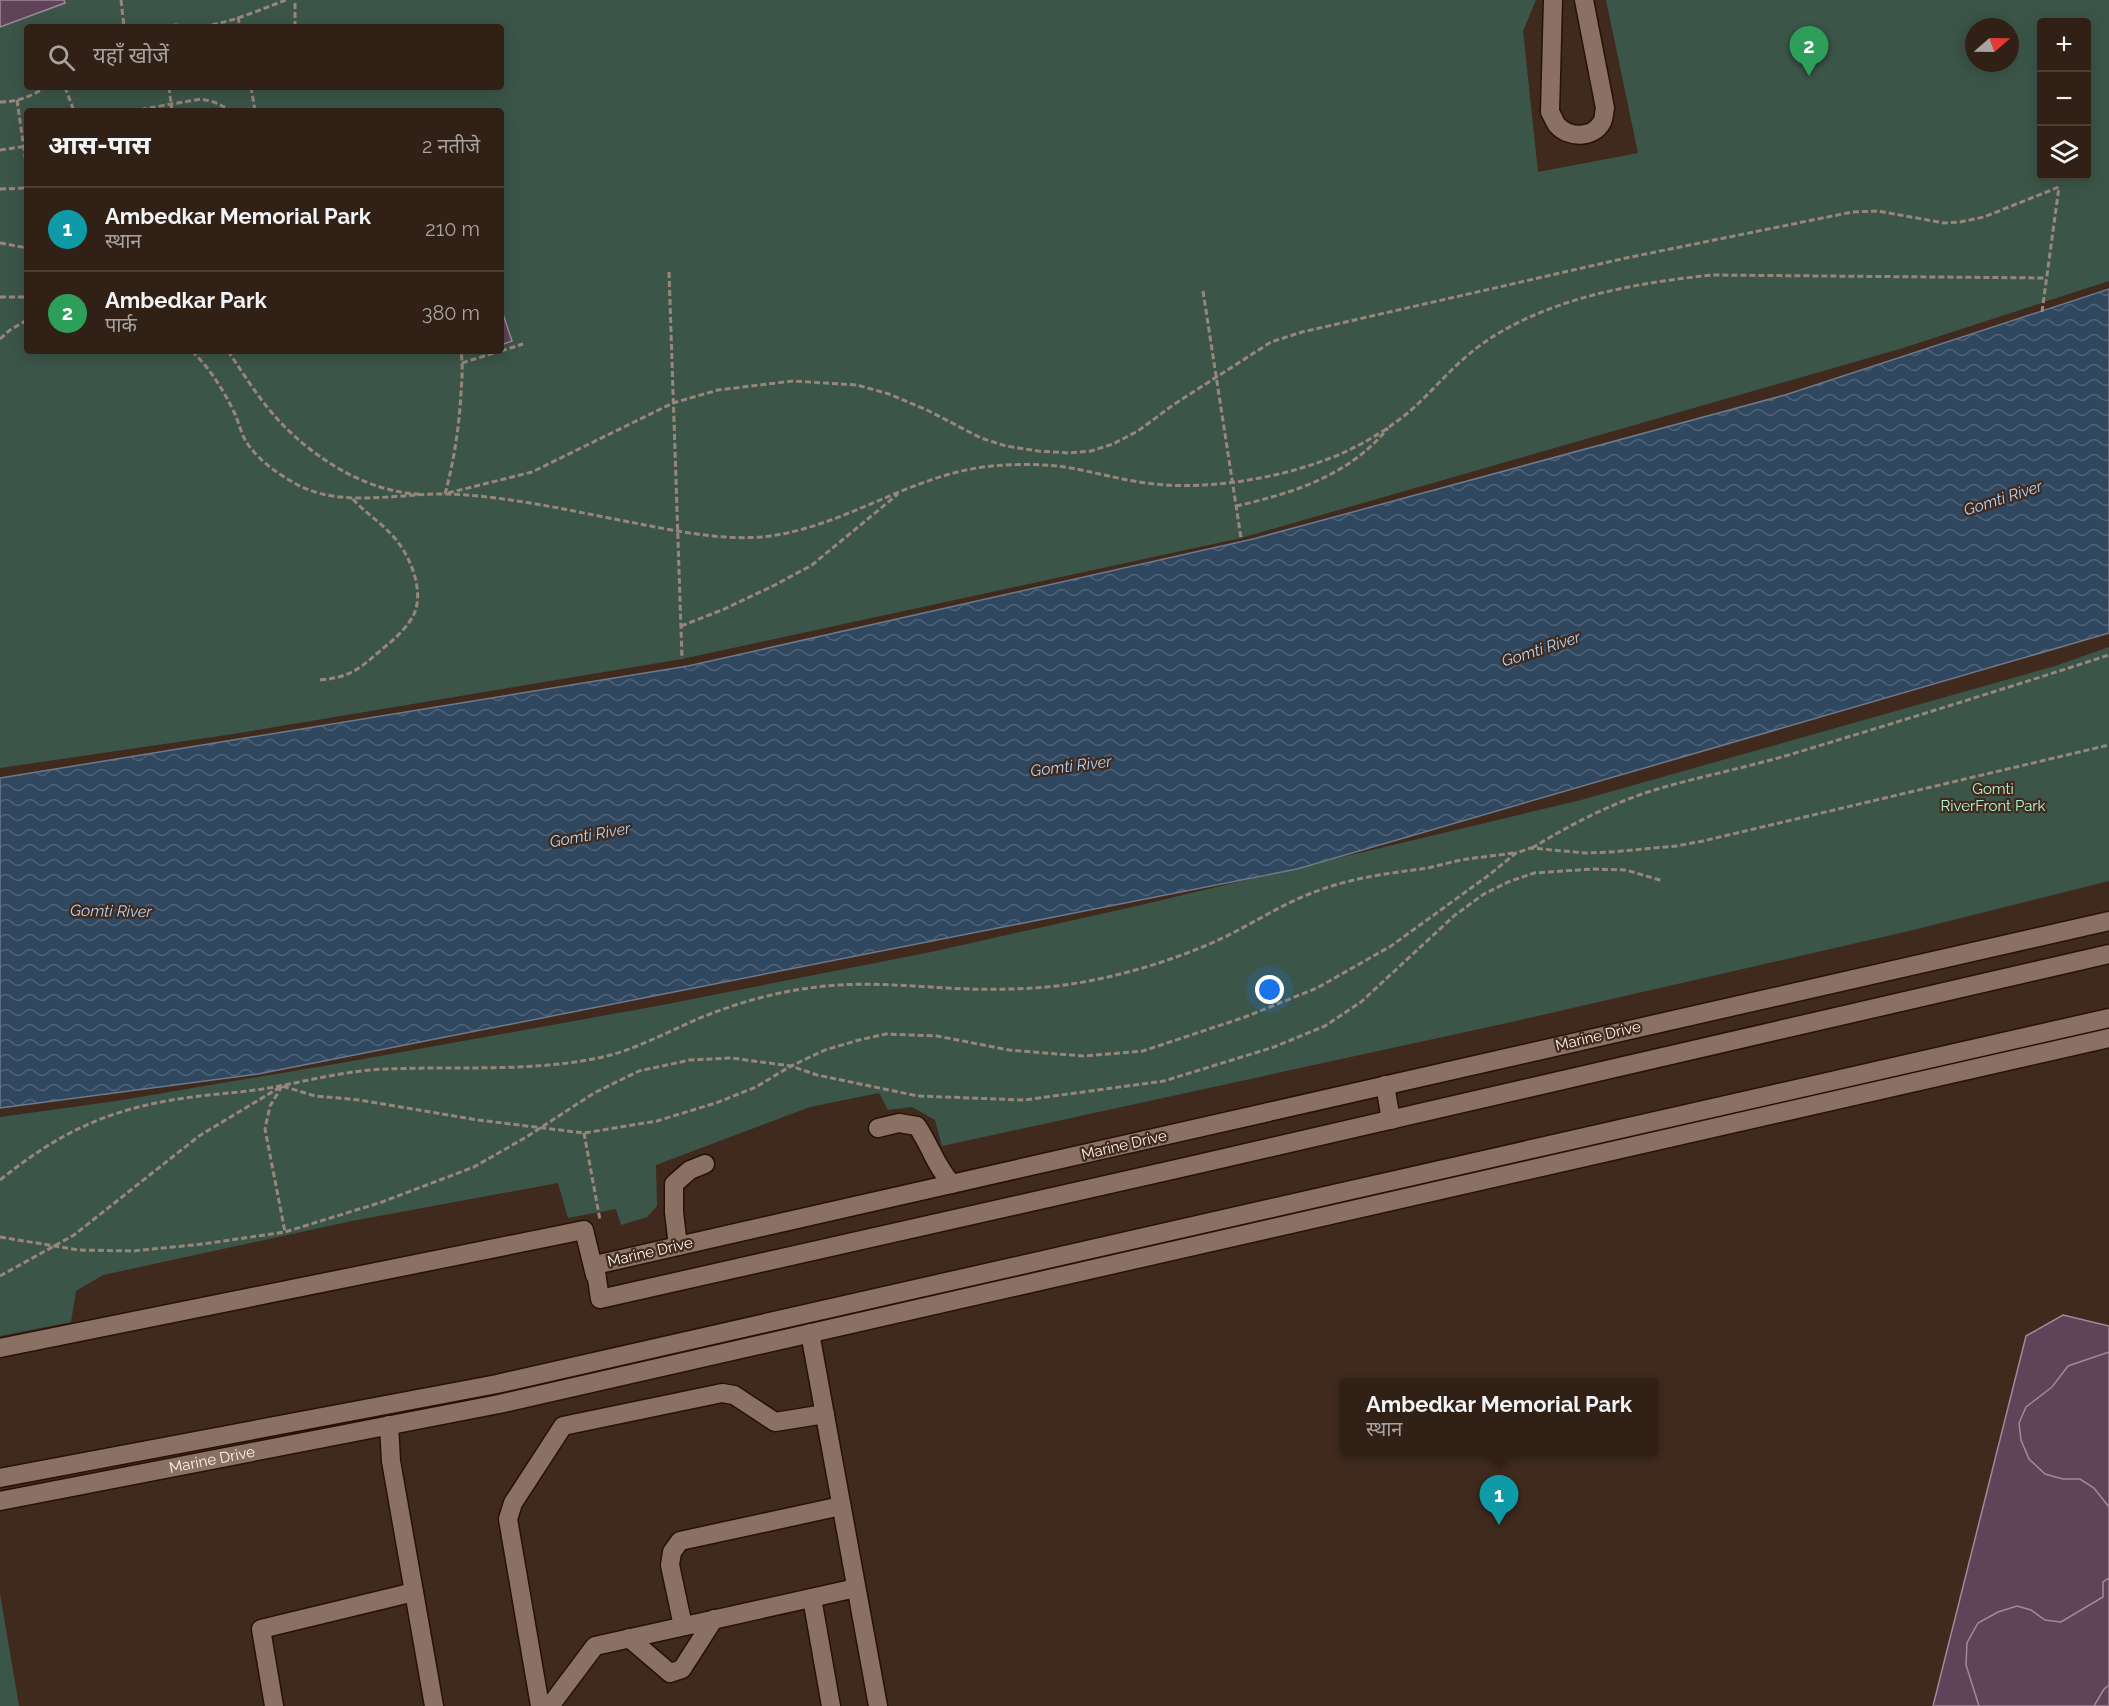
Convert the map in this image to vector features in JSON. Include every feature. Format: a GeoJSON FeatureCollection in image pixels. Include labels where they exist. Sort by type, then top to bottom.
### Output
{"type":"FeatureCollection","features":[{"type":"Feature","properties":{"kind":"street"},"geometry":{"type":"LineString","coordinates":[[1552,0],[1550,111],[1557,124],[1565,131],[1576,135],[1590,134],[1602,123],[1605,108],[1584,0]]}},
{"type":"Feature","properties":{"kind":"street","name":"Marine Drive"},"geometry":{"type":"LineString","coordinates":[[2109,921],[595,1264],[600,1299],[2109,954]]}},
{"type":"Feature","properties":{"kind":"street","name":"Marine Drive"},"geometry":{"type":"LineString","coordinates":[[0,1478],[497,1384],[2109,1018]]}},
{"type":"Feature","properties":{"kind":"street","name":"Marine Drive"},"geometry":{"type":"LineString","coordinates":[[0,1501],[500,1404],[2109,1038]]}},
{"type":"Feature","properties":{"kind":"street"},"geometry":{"type":"LineString","coordinates":[[1384,1085],[1391,1120]]}},
{"type":"Feature","properties":{"kind":"street"},"geometry":{"type":"LineString","coordinates":[[878,1128],[899,1123],[917,1126],[929,1144],[940,1171],[952,1184]]}},
{"type":"Feature","properties":{"kind":"street"},"geometry":{"type":"LineString","coordinates":[[678,1246],[674,1212],[674,1184],[690,1170],[705,1164]]}},
{"type":"Feature","properties":{"kind":"street"},"geometry":{"type":"LineString","coordinates":[[0,1348],[584,1230],[597,1283]]}},
{"type":"Feature","properties":{"kind":"street"},"geometry":{"type":"LineString","coordinates":[[810,1333],[878,1706]]}},
{"type":"Feature","properties":{"kind":"street"},"geometry":{"type":"LineString","coordinates":[[540,1706],[508,1519],[513,1503],[563,1426],[722,1393],[734,1395],[775,1422],[825,1414]]}},
{"type":"Feature","properties":{"kind":"street"},"geometry":{"type":"LineString","coordinates":[[389,1425],[391,1461],[434,1706]]}},
{"type":"Feature","properties":{"kind":"street"},"geometry":{"type":"LineString","coordinates":[[683,1626],[670,1564],[672,1552],[680,1541],[841,1506]]}},
{"type":"Feature","properties":{"kind":"street"},"geometry":{"type":"LineString","coordinates":[[550,1706],[595,1646],[856,1588]]}},
{"type":"Feature","properties":{"kind":"street"},"geometry":{"type":"LineString","coordinates":[[274,1706],[261,1629],[414,1592]]}},
{"type":"Feature","properties":{"kind":"street"},"geometry":{"type":"LineString","coordinates":[[812,1598],[831,1706]]}},
{"type":"Feature","properties":{"kind":"street"},"geometry":{"type":"LineString","coordinates":[[629,1638],[670,1673],[682,1669],[714,1619]]}},
{"type":"Feature","properties":{"kind":"path"},"geometry":{"type":"LineString","coordinates":[[121,0],[124,24]]}},
{"type":"Feature","properties":{"kind":"path"},"geometry":{"type":"LineString","coordinates":[[214,24],[286,0]]}},
{"type":"Feature","properties":{"kind":"path"},"geometry":{"type":"LineString","coordinates":[[295,0],[295,24]]}},
{"type":"Feature","properties":{"kind":"path"},"geometry":{"type":"LineString","coordinates":[[238,17],[239,24]]}},
{"type":"Feature","properties":{"kind":"path"},"geometry":{"type":"LineString","coordinates":[[0,102],[16,100],[41,90]]}},
{"type":"Feature","properties":{"kind":"path"},"geometry":{"type":"LineString","coordinates":[[66,90],[73,108]]}},
{"type":"Feature","properties":{"kind":"path"},"geometry":{"type":"LineString","coordinates":[[169,90],[172,108]]}},
{"type":"Feature","properties":{"kind":"path"},"geometry":{"type":"LineString","coordinates":[[252,90],[254,108]]}},
{"type":"Feature","properties":{"kind":"path"},"geometry":{"type":"LineString","coordinates":[[149,108],[201,99],[226,108]]}},
{"type":"Feature","properties":{"kind":"path"},"geometry":{"type":"LineString","coordinates":[[16,100],[24,141]]}},
{"type":"Feature","properties":{"kind":"path"},"geometry":{"type":"LineString","coordinates":[[0,150],[24,146]]}},
{"type":"Feature","properties":{"kind":"path"},"geometry":{"type":"LineString","coordinates":[[195,354],[209,369],[234,411],[246,441],[263,461],[292,483],[319,495],[395,498],[445,494],[532,472],[673,403],[718,390],[793,381],[857,386],[899,398],[981,438],[1006,447],[1069,453],[1091,451],[1113,444],[1138,431],[1173,405],[1271,342],[1302,332],[1626,258],[1852,212],[1878,211],[1944,223],[1960,222],[1984,217],[2059,187],[2042,312]]}},
{"type":"Feature","properties":{"kind":"path"},"geometry":{"type":"LineString","coordinates":[[0,189],[24,188]]}},
{"type":"Feature","properties":{"kind":"path"},"geometry":{"type":"LineString","coordinates":[[0,243],[24,247]]}},
{"type":"Feature","properties":{"kind":"path"},"geometry":{"type":"LineString","coordinates":[[669,272],[682,659]]}},
{"type":"Feature","properties":{"kind":"path"},"geometry":{"type":"LineString","coordinates":[[230,354],[282,424],[310,450],[341,469],[378,487],[405,494],[445,494],[524,502],[677,531],[728,537],[761,537],[806,529],[841,518],[933,478],[991,466],[1058,466],[1163,485],[1192,485],[1279,474],[1311,465],[1344,453],[1408,413],[1479,346],[1506,328],[1535,314],[1606,292],[1663,280],[1712,275],[2046,278]]}},
{"type":"Feature","properties":{"kind":"path"},"geometry":{"type":"LineString","coordinates":[[1203,291],[1241,538]]}},
{"type":"Feature","properties":{"kind":"path"},"geometry":{"type":"LineString","coordinates":[[0,297],[24,297]]}},
{"type":"Feature","properties":{"kind":"path"},"geometry":{"type":"LineString","coordinates":[[0,339],[24,322]]}},
{"type":"Feature","properties":{"kind":"path"},"geometry":{"type":"LineString","coordinates":[[504,350],[523,344]]}},
{"type":"Feature","properties":{"kind":"path"},"geometry":{"type":"LineString","coordinates":[[445,494],[452,470],[458,431],[461,354]]}},
{"type":"Feature","properties":{"kind":"path"},"geometry":{"type":"LineString","coordinates":[[462,363],[490,354]]}},
{"type":"Feature","properties":{"kind":"path"},"geometry":{"type":"LineString","coordinates":[[1236,506],[1300,489],[1334,473],[1376,443],[1391,424]]}},
{"type":"Feature","properties":{"kind":"path"},"geometry":{"type":"LineString","coordinates":[[681,626],[776,585],[812,565],[902,490]]}},
{"type":"Feature","properties":{"kind":"path"},"geometry":{"type":"LineString","coordinates":[[320,680],[341,678],[362,667],[394,639],[414,615],[418,599],[415,577],[404,552],[392,534],[366,513],[351,497]]}},
{"type":"Feature","properties":{"kind":"path"},"geometry":{"type":"LineString","coordinates":[[0,1180],[31,1155],[102,1117],[187,1097],[231,1094],[355,1071],[518,1069],[596,1059],[632,1048],[711,1014],[758,999],[808,988],[864,984],[982,989],[1023,988],[1076,983],[1125,972],[1214,942],[1294,900],[1341,883],[1463,860],[1516,853],[1531,848],[1580,819],[1651,791],[1755,765],[1846,738],[2109,655]]}},
{"type":"Feature","properties":{"kind":"path"},"geometry":{"type":"LineString","coordinates":[[1531,848],[1585,853],[1676,846],[2109,745]]}},
{"type":"Feature","properties":{"kind":"path"},"geometry":{"type":"LineString","coordinates":[[0,1276],[74,1235],[199,1136],[282,1086],[315,1096],[584,1133],[657,1121],[716,1103],[756,1087],[791,1066],[825,1050],[886,1035],[937,1036],[1009,1050],[1083,1056],[1143,1050],[1245,1017],[1317,988],[1391,946],[1516,853]]}},
{"type":"Feature","properties":{"kind":"path"},"geometry":{"type":"LineString","coordinates":[[0,1237],[79,1250],[133,1251],[285,1232],[429,1185],[474,1167],[594,1093],[639,1071],[690,1060],[731,1058],[791,1066],[817,1075],[918,1096],[1024,1100],[1164,1081],[1274,1047],[1325,1026],[1361,1002],[1455,915],[1484,894],[1508,882],[1534,873],[1593,868],[1626,870],[1663,881]]}},
{"type":"Feature","properties":{"kind":"path"},"geometry":{"type":"LineString","coordinates":[[282,1086],[270,1106],[265,1129],[285,1232]]}},
{"type":"Feature","properties":{"kind":"path"},"geometry":{"type":"LineString","coordinates":[[584,1133],[600,1218]]}},
{"type":"Feature","properties":{"kind":"green space"},"geometry":{"type":"Polygon","coordinates":[[[0,0],[1536,0],[1523,31],[1538,172],[1638,153],[1606,0],[2109,0],[2109,281],[1903,348],[1241,538],[682,659],[233,734],[0,768],[0,0]]]}},
{"type":"Feature","properties":{"kind":"green space","name":"Gomti RiverFront Park"},"geometry":{"type":"Polygon","coordinates":[[[2109,647],[2109,881],[1909,931],[1507,1023],[942,1146],[935,1120],[912,1107],[888,1110],[879,1093],[810,1107],[656,1165],[657,1206],[647,1217],[621,1225],[616,1209],[568,1218],[558,1183],[352,1221],[103,1275],[76,1291],[71,1322],[0,1336],[0,1117],[116,1101],[341,1063],[657,1006],[931,952],[1141,905],[1581,800],[2055,666],[2109,647]]]}},
{"type":"Feature","properties":{"kind":"green space"},"geometry":{"type":"Polygon","coordinates":[[[0,1594],[19,1706],[0,1706],[0,1594]]]}},
{"type":"Feature","properties":{"kind":"water","name":"Gomti River"},"geometry":{"type":"Polygon","coordinates":[[[2109,289],[2109,633],[1297,869],[258,1074],[0,1108],[0,778],[688,666],[1253,539],[1785,395],[2109,289]]]}},
{"type":"Feature","properties":{"kind":"building"},"geometry":{"type":"Polygon","coordinates":[[[0,0],[64,0],[65,3],[0,27],[0,0]]]}},
{"type":"Feature","properties":{"kind":"building"},"geometry":{"type":"Polygon","coordinates":[[[504,317],[512,341],[504,344],[504,317]]]}},
{"type":"Feature","properties":{"kind":"building"},"geometry":{"type":"Polygon","coordinates":[[[2063,1315],[2109,1326],[2109,1706],[1933,1706],[2026,1336],[2063,1315]]]}},
{"type":"Feature","properties":{"kind":"building"},"geometry":{"type":"Polygon","coordinates":[[[2109,1352],[2109,1507],[2094,1488],[2080,1479],[2063,1479],[2045,1474],[2029,1459],[2021,1440],[2019,1423],[2026,1407],[2052,1387],[2068,1366],[2109,1352]]]}},
{"type":"Feature","properties":{"kind":"building"},"geometry":{"type":"Polygon","coordinates":[[[2109,1578],[2109,1685],[2094,1706],[1979,1706],[1966,1665],[1967,1643],[1978,1623],[1998,1612],[2017,1606],[2031,1610],[2045,1620],[2061,1622],[2103,1597],[2103,1582],[2109,1578]]]}},
{"type":"Feature","properties":{"kind":"place","name":"Ambedkar Park"},"geometry":{"type":"Point","coordinates":[1809,76]}},
{"type":"Feature","properties":{"kind":"place","name":"Ambedkar Memorial Park"},"geometry":{"type":"Point","coordinates":[1499,1525]}}]}
